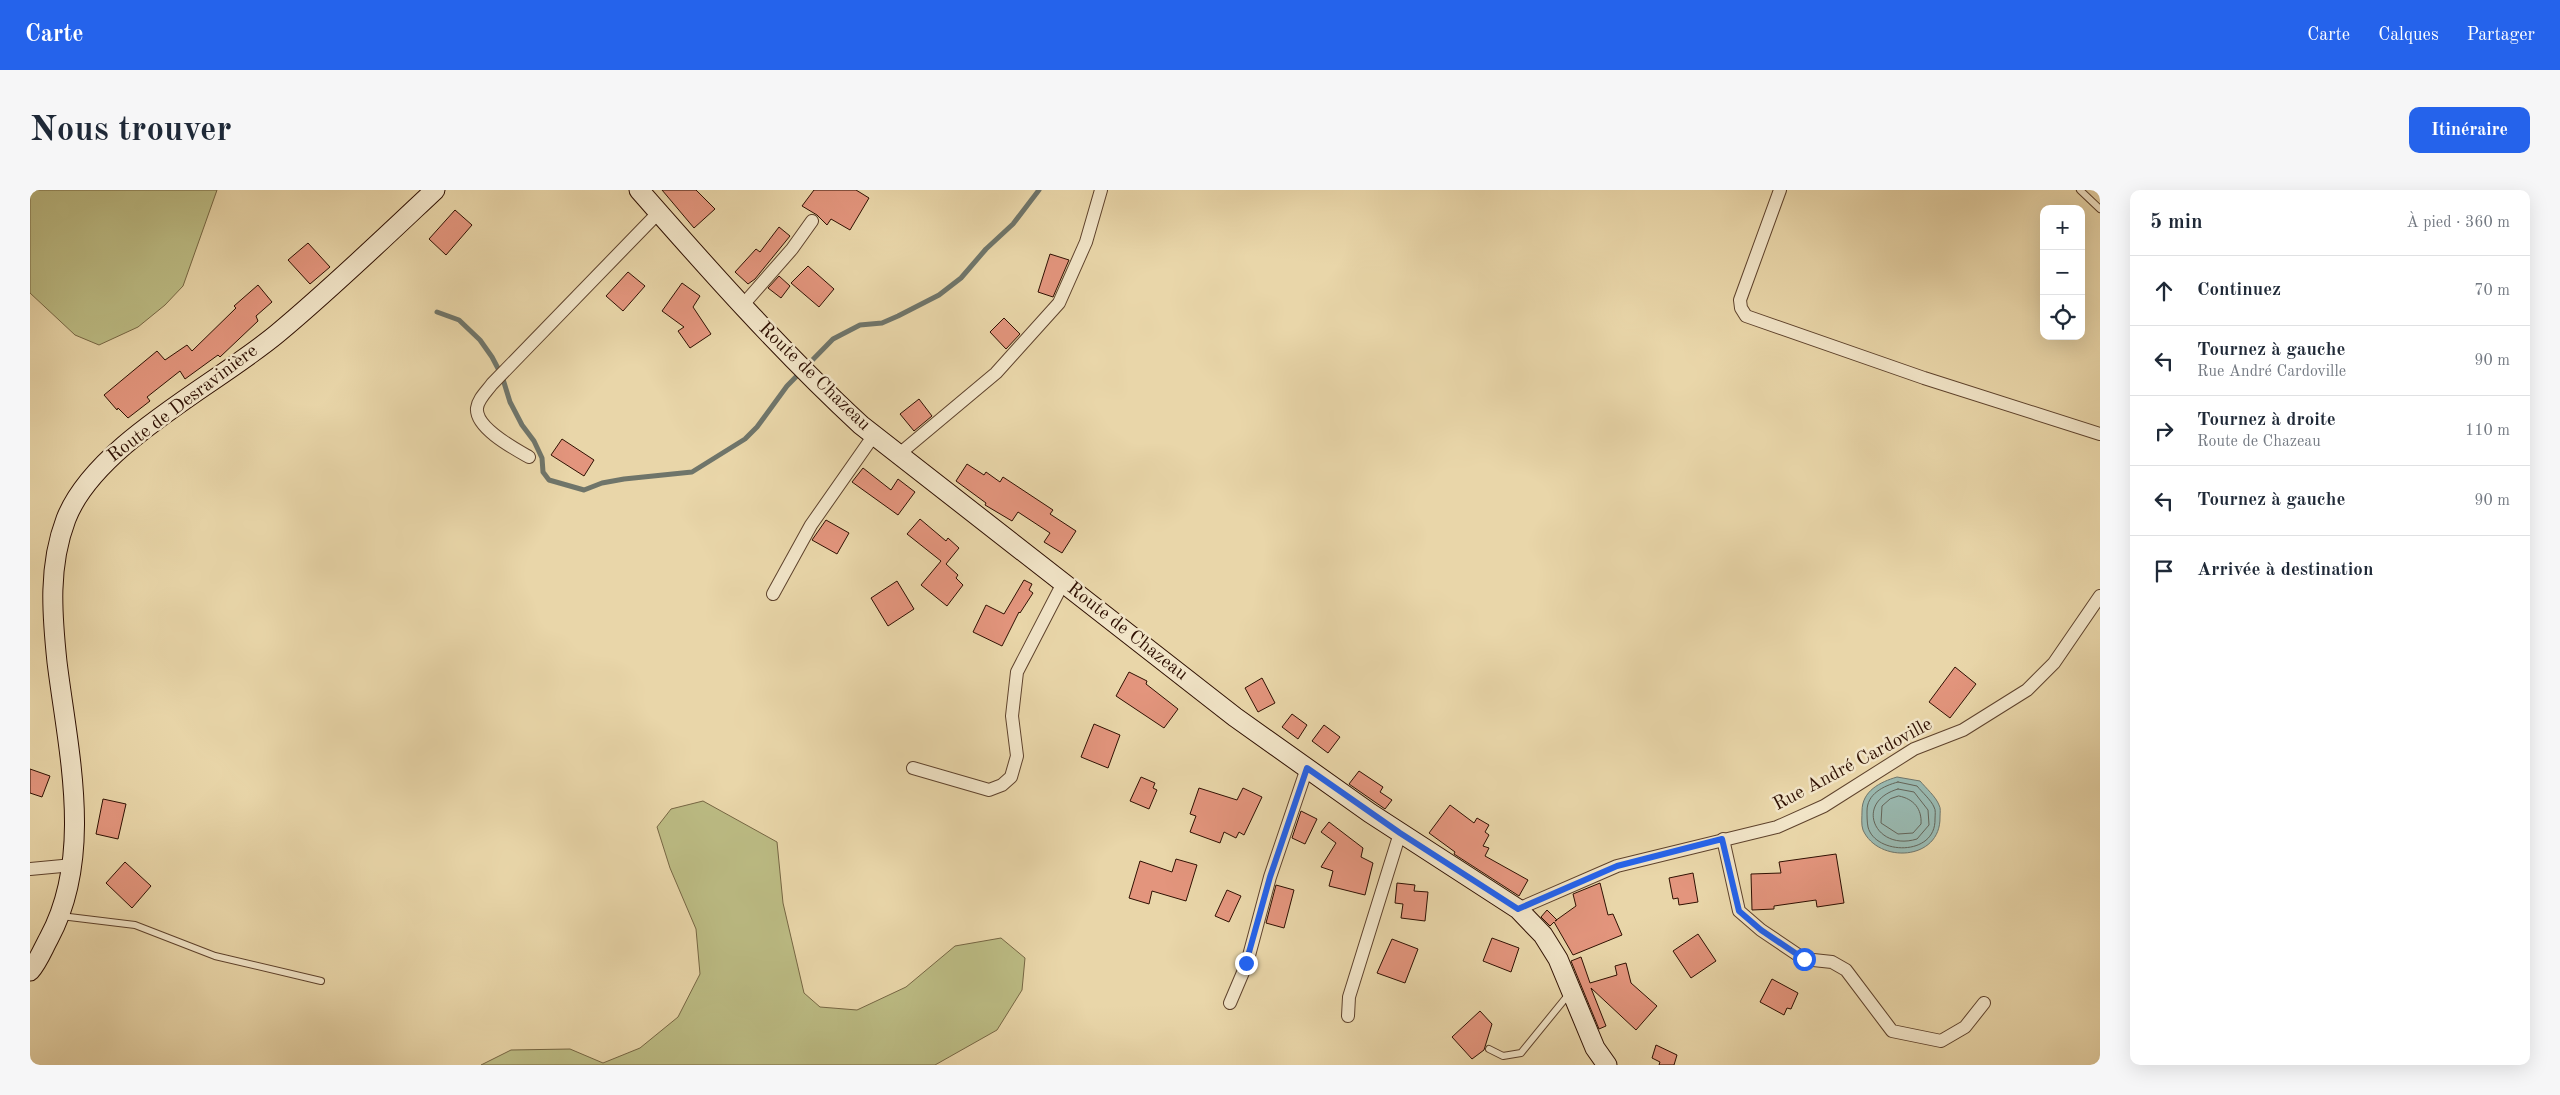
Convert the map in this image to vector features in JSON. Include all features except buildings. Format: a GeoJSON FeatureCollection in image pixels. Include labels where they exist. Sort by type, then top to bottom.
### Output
{"type":"FeatureCollection","features":[{"type":"Feature","properties":{"kind":"main road","name":"Route de Desravinière"},"geometry":{"type":"LineString","coordinates":[[30,971],[61,916],[73,865],[73,798],[51,610],[54,567],[66,519],[81,492],[100,466],[137,436],[276,335],[346,274],[435,190]]}},
{"type":"Feature","properties":{"kind":"main road","name":"Route de Chazeau"},"geometry":{"type":"LineString","coordinates":[[639,190],[742,306],[822,389],[898,455],[1235,717],[1400,833],[1518,909],[1543,934],[1558,959],[1595,1057],[1607,1065]]}},
{"type":"Feature","properties":{"kind":"street"},"geometry":{"type":"LineString","coordinates":[[898,455],[996,373],[1059,303],[1086,242],[1101,190]]}},
{"type":"Feature","properties":{"kind":"street"},"geometry":{"type":"LineString","coordinates":[[1780,190],[1740,300],[1741,308],[1746,316],[1924,378],[2100,434]]}},
{"type":"Feature","properties":{"kind":"street"},"geometry":{"type":"LineString","coordinates":[[529,457],[503,442],[487,429],[480,418],[477,408],[480,399],[498,377],[659,212]]}},
{"type":"Feature","properties":{"kind":"street"},"geometry":{"type":"LineString","coordinates":[[742,306],[792,249],[812,221]]}},
{"type":"Feature","properties":{"kind":"street"},"geometry":{"type":"LineString","coordinates":[[773,594],[811,525],[874,435]]}},
{"type":"Feature","properties":{"kind":"street"},"geometry":{"type":"LineString","coordinates":[[913,768],[989,790],[1002,785],[1011,777],[1017,756],[1012,716],[1016,672],[1064,583]]}},
{"type":"Feature","properties":{"kind":"street","name":"Rue André Cardoville"},"geometry":{"type":"LineString","coordinates":[[1518,909],[1617,866],[1777,827],[1824,806],[1914,749],[1962,730],[2027,690],[2054,663],[2100,596]]}},
{"type":"Feature","properties":{"kind":"street"},"geometry":{"type":"LineString","coordinates":[[1230,1003],[1246,963],[1270,877],[1307,768]]}},
{"type":"Feature","properties":{"kind":"street"},"geometry":{"type":"LineString","coordinates":[[1348,1016],[1350,996],[1400,833]]}},
{"type":"Feature","properties":{"kind":"street"},"geometry":{"type":"LineString","coordinates":[[1722,839],[1739,911],[1761,930],[1804,959],[1832,962],[1846,970],[1892,1031],[1941,1041],[1965,1027],[1984,1003]]}},
{"type":"Feature","properties":{"kind":"street"},"geometry":{"type":"LineString","coordinates":[[30,869],[73,865]]}},
{"type":"Feature","properties":{"kind":"lane"},"geometry":{"type":"LineString","coordinates":[[2080,190],[2100,209]]}},
{"type":"Feature","properties":{"kind":"lane"},"geometry":{"type":"LineString","coordinates":[[61,916],[135,926],[215,956],[320,981]]}},
{"type":"Feature","properties":{"kind":"lane"},"geometry":{"type":"LineString","coordinates":[[1489,1049],[1503,1056],[1522,1053],[1571,991]]}},
{"type":"Feature","properties":{"kind":"green space"},"geometry":{"type":"Polygon","coordinates":[[[30,190],[217,190],[183,286],[165,305],[138,327],[99,345],[75,335],[30,293],[30,190]]]}},
{"type":"Feature","properties":{"kind":"green space"},"geometry":{"type":"Polygon","coordinates":[[[703,801],[777,842],[783,903],[804,993],[820,1007],[857,1010],[906,987],[955,946],[1001,938],[1025,958],[1022,990],[997,1030],[935,1065],[481,1065],[511,1050],[570,1049],[603,1063],[640,1048],[678,1017],[700,974],[696,929],[670,868],[657,827],[671,809],[703,801]]]}},
{"type":"Feature","properties":{"kind":"water"},"geometry":{"type":"Polygon","coordinates":[[[1897,777],[1920,781],[1936,799],[1940,808],[1938,832],[1930,842],[1920,849],[1908,853],[1894,852],[1882,848],[1871,841],[1862,826],[1862,811],[1865,798],[1873,788],[1897,777]]]}},
{"type":"Feature","properties":{"kind":"waterway"},"geometry":{"type":"LineString","coordinates":[[437,312],[459,320],[480,340],[492,357],[502,376],[510,402],[542,458],[543,472],[549,480],[584,490],[602,483],[624,479],[692,472],[745,439],[757,427],[787,386],[833,339],[860,325],[882,323],[898,316],[939,295],[961,278],[986,249],[1013,224],[1039,190]]}},
{"type":"Feature","properties":{"kind":"route"},"geometry":{"type":"LineString","coordinates":[[1246,963],[1270,877],[1307,768],[1370,813],[1518,909],[1617,866],[1722,839],[1739,911],[1761,930],[1804,959]]}}]}
